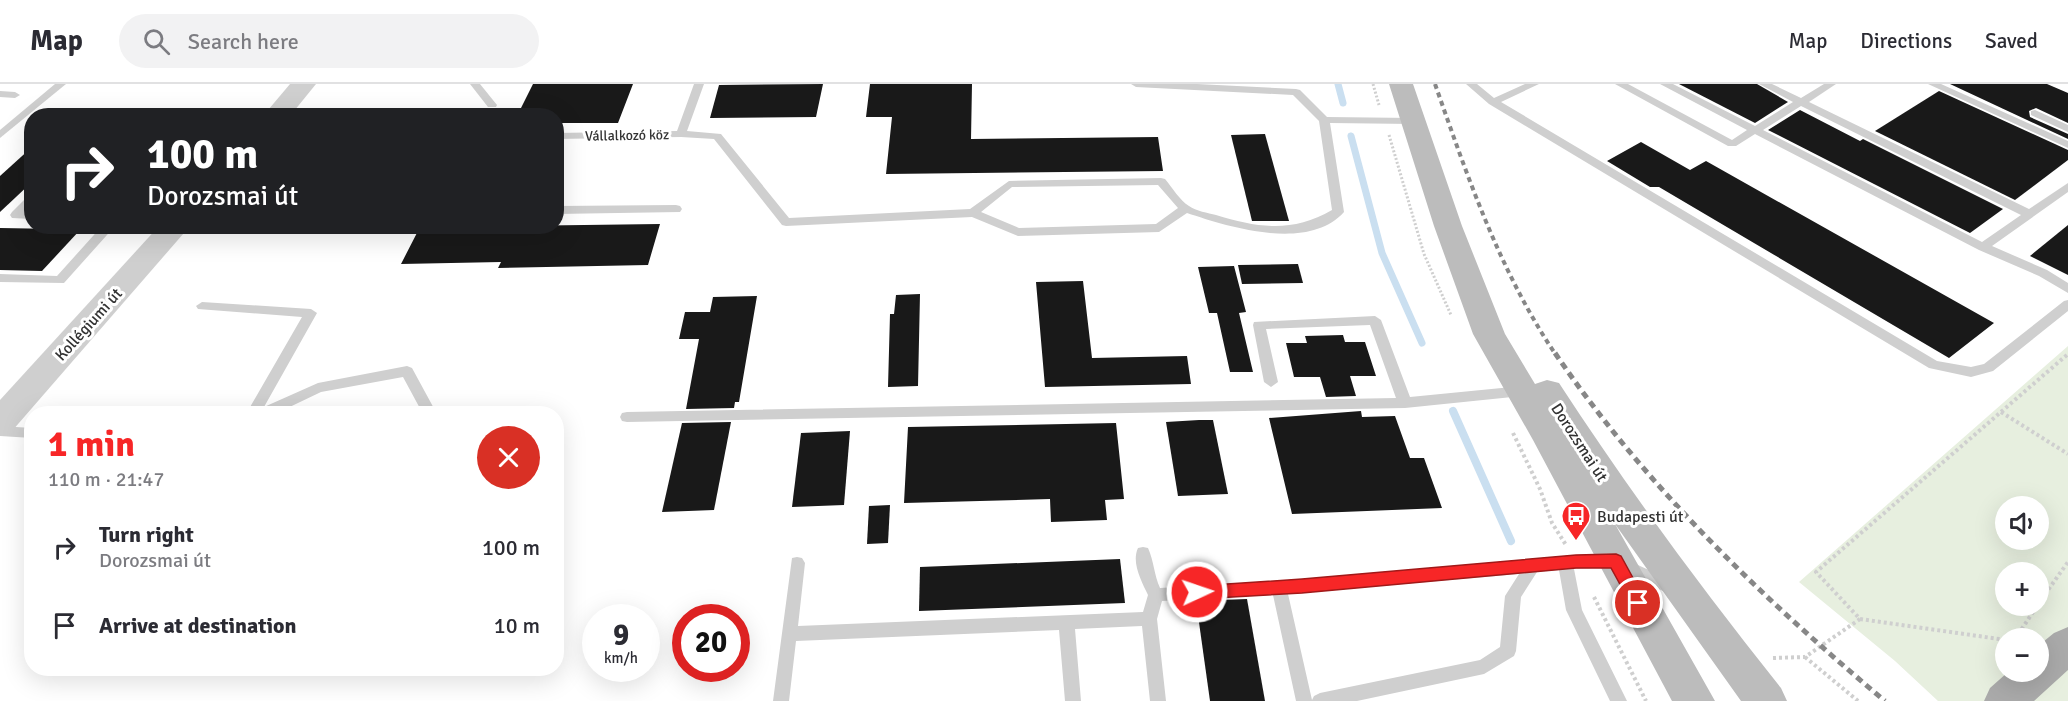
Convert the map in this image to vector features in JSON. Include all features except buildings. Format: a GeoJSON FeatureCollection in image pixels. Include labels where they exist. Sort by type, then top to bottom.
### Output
{"type":"FeatureCollection","features":[{"type":"Feature","properties":{"kind":"main road","name":"Dorozsmai út"},"geometry":{"type":"LineString","coordinates":[[1401,84],[1508,393],[1616,561],[1694,701]]}},
{"type":"Feature","properties":{"kind":"main road","name":"Dorozsmai út"},"geometry":{"type":"LineString","coordinates":[[1463,266],[1509,330],[1629,517],[1686,598],[1766,701]]}},
{"type":"Feature","properties":{"kind":"main road"},"geometry":{"type":"LineString","coordinates":[[2049,661],[2068,645]]}},
{"type":"Feature","properties":{"kind":"main road"},"geometry":{"type":"LineString","coordinates":[[2005,701],[2026,682]]}},
{"type":"Feature","properties":{"kind":"street"},"geometry":{"type":"LineString","coordinates":[[282,108],[304,84]]}},
{"type":"Feature","properties":{"kind":"street","name":"Kollégiumi út"},"geometry":{"type":"LineString","coordinates":[[0,422],[169,234]]}},
{"type":"Feature","properties":{"kind":"lane"},"geometry":{"type":"LineString","coordinates":[[32,108],[61,84]]}},
{"type":"Feature","properties":{"kind":"lane"},"geometry":{"type":"LineString","coordinates":[[475,84],[492,105]]}},
{"type":"Feature","properties":{"kind":"lane","name":"Vállalkozó köz"},"geometry":{"type":"LineString","coordinates":[[564,136],[681,134],[699,84]]}},
{"type":"Feature","properties":{"kind":"lane"},"geometry":{"type":"LineString","coordinates":[[973,213],[1010,184],[1150,181],[1161,181],[1185,209],[1245,228],[1291,230],[1325,222],[1338,212],[1324,120],[1296,88],[1136,84]]}},
{"type":"Feature","properties":{"kind":"lane"},"geometry":{"type":"LineString","coordinates":[[1472,84],[1493,102],[1934,365],[1971,372],[1988,368],[2068,304]]}},
{"type":"Feature","properties":{"kind":"lane"},"geometry":{"type":"LineString","coordinates":[[1493,102],[1534,84]]}},
{"type":"Feature","properties":{"kind":"lane"},"geometry":{"type":"LineString","coordinates":[[1620,84],[1732,144],[1831,84]]}},
{"type":"Feature","properties":{"kind":"lane"},"geometry":{"type":"LineString","coordinates":[[1665,84],[1983,248],[2043,273],[2068,289]]}},
{"type":"Feature","properties":{"kind":"lane"},"geometry":{"type":"LineString","coordinates":[[1764,84],[2030,214]]}},
{"type":"Feature","properties":{"kind":"lane"},"geometry":{"type":"LineString","coordinates":[[1933,84],[2068,145]]}},
{"type":"Feature","properties":{"kind":"lane"},"geometry":{"type":"LineString","coordinates":[[0,94],[15,95]]}},
{"type":"Feature","properties":{"kind":"lane"},"geometry":{"type":"LineString","coordinates":[[2035,113],[2068,129]]}},
{"type":"Feature","properties":{"kind":"lane"},"geometry":{"type":"LineString","coordinates":[[0,135],[24,115]]}},
{"type":"Feature","properties":{"kind":"lane"},"geometry":{"type":"LineString","coordinates":[[1324,120],[1413,121]]}},
{"type":"Feature","properties":{"kind":"lane"},"geometry":{"type":"LineString","coordinates":[[681,134],[717,136],[786,222],[973,213],[1018,232],[1159,228],[1185,209]]}},
{"type":"Feature","properties":{"kind":"lane"},"geometry":{"type":"LineString","coordinates":[[1983,248],[2068,188]]}},
{"type":"Feature","properties":{"kind":"lane"},"geometry":{"type":"LineString","coordinates":[[24,207],[16,215],[24,215]]}},
{"type":"Feature","properties":{"kind":"lane"},"geometry":{"type":"LineString","coordinates":[[564,210],[676,209]]}},
{"type":"Feature","properties":{"kind":"lane"},"geometry":{"type":"LineString","coordinates":[[0,278],[60,280],[102,234]]}},
{"type":"Feature","properties":{"kind":"lane"},"geometry":{"type":"LineString","coordinates":[[202,306],[311,313],[259,406]]}},
{"type":"Feature","properties":{"kind":"lane"},"geometry":{"type":"LineString","coordinates":[[1271,382],[1259,325],[1375,320],[1405,403]]}},
{"type":"Feature","properties":{"kind":"lane"},"geometry":{"type":"LineString","coordinates":[[279,406],[318,388],[407,371],[426,406]]}},
{"type":"Feature","properties":{"kind":"lane"},"geometry":{"type":"LineString","coordinates":[[627,417],[1405,403],[1508,393]]}},
{"type":"Feature","properties":{"kind":"lane"},"geometry":{"type":"LineString","coordinates":[[0,431],[24,432]]}},
{"type":"Feature","properties":{"kind":"lane"},"geometry":{"type":"LineString","coordinates":[[1143,553],[1147,576],[1156,595],[1149,619],[1158,701]]}},
{"type":"Feature","properties":{"kind":"lane"},"geometry":{"type":"LineString","coordinates":[[1156,595],[1279,588],[1616,561],[1656,579],[1686,598]]}},
{"type":"Feature","properties":{"kind":"lane"},"geometry":{"type":"LineString","coordinates":[[781,701],[797,563]]}},
{"type":"Feature","properties":{"kind":"lane"},"geometry":{"type":"LineString","coordinates":[[1570,563],[1574,610],[1619,701]]}},
{"type":"Feature","properties":{"kind":"lane"},"geometry":{"type":"LineString","coordinates":[[1320,701],[1484,667],[1508,651],[1513,597],[1532,567]]}},
{"type":"Feature","properties":{"kind":"lane"},"geometry":{"type":"LineString","coordinates":[[1279,588],[1304,701]]}},
{"type":"Feature","properties":{"kind":"lane"},"geometry":{"type":"LineString","coordinates":[[788,634],[1149,619]]}},
{"type":"Feature","properties":{"kind":"lane"},"geometry":{"type":"LineString","coordinates":[[1066,622],[1072,701]]}},
{"type":"Feature","properties":{"kind":"path"},"geometry":{"type":"LineString","coordinates":[[1995,638],[1860,619],[1816,572],[2068,354]]}},
{"type":"Feature","properties":{"kind":"path"},"geometry":{"type":"LineString","coordinates":[[1508,393],[1552,523],[1570,563],[1646,701]]}},
{"type":"Feature","properties":{"kind":"path"},"geometry":{"type":"LineString","coordinates":[[2001,412],[2068,454]]}},
{"type":"Feature","properties":{"kind":"path"},"geometry":{"type":"LineString","coordinates":[[2049,589],[2068,562]]}},
{"type":"Feature","properties":{"kind":"path"},"geometry":{"type":"LineString","coordinates":[[1764,659],[1805,657],[1860,619]]}},
{"type":"Feature","properties":{"kind":"path"},"geometry":{"type":"LineString","coordinates":[[1805,657],[1858,701]]}},
{"type":"Feature","properties":{"kind":"green space"},"geometry":{"type":"Polygon","coordinates":[[[2068,346],[2068,701],[1938,701],[1895,661],[1799,582],[2068,346]]]}},
{"type":"Feature","properties":{"kind":"waterway"},"geometry":{"type":"LineString","coordinates":[[1338,84],[1343,103]]}},
{"type":"Feature","properties":{"kind":"waterway"},"geometry":{"type":"LineString","coordinates":[[1351,136],[1382,253],[1422,343]]}},
{"type":"Feature","properties":{"kind":"waterway"},"geometry":{"type":"LineString","coordinates":[[1453,411],[1511,541]]}},
{"type":"Feature","properties":{"kind":"railway"},"geometry":{"type":"LineString","coordinates":[[1435,84],[1473,189],[1502,258],[1518,291],[1556,355]]}},
{"type":"Feature","properties":{"kind":"railway"},"geometry":{"type":"LineString","coordinates":[[1555,353],[1628,449],[1708,539],[1794,622],[1885,701]]}},
{"type":"Feature","properties":{"kind":"place","name":"Budapesti út"},"geometry":{"type":"Point","coordinates":[1576,542]}},
{"type":"Feature","properties":{"kind":"route"},"geometry":{"type":"LineString","coordinates":[[1197,592],[1302,586],[1576,562],[1616,561],[1638,603]]}}]}
